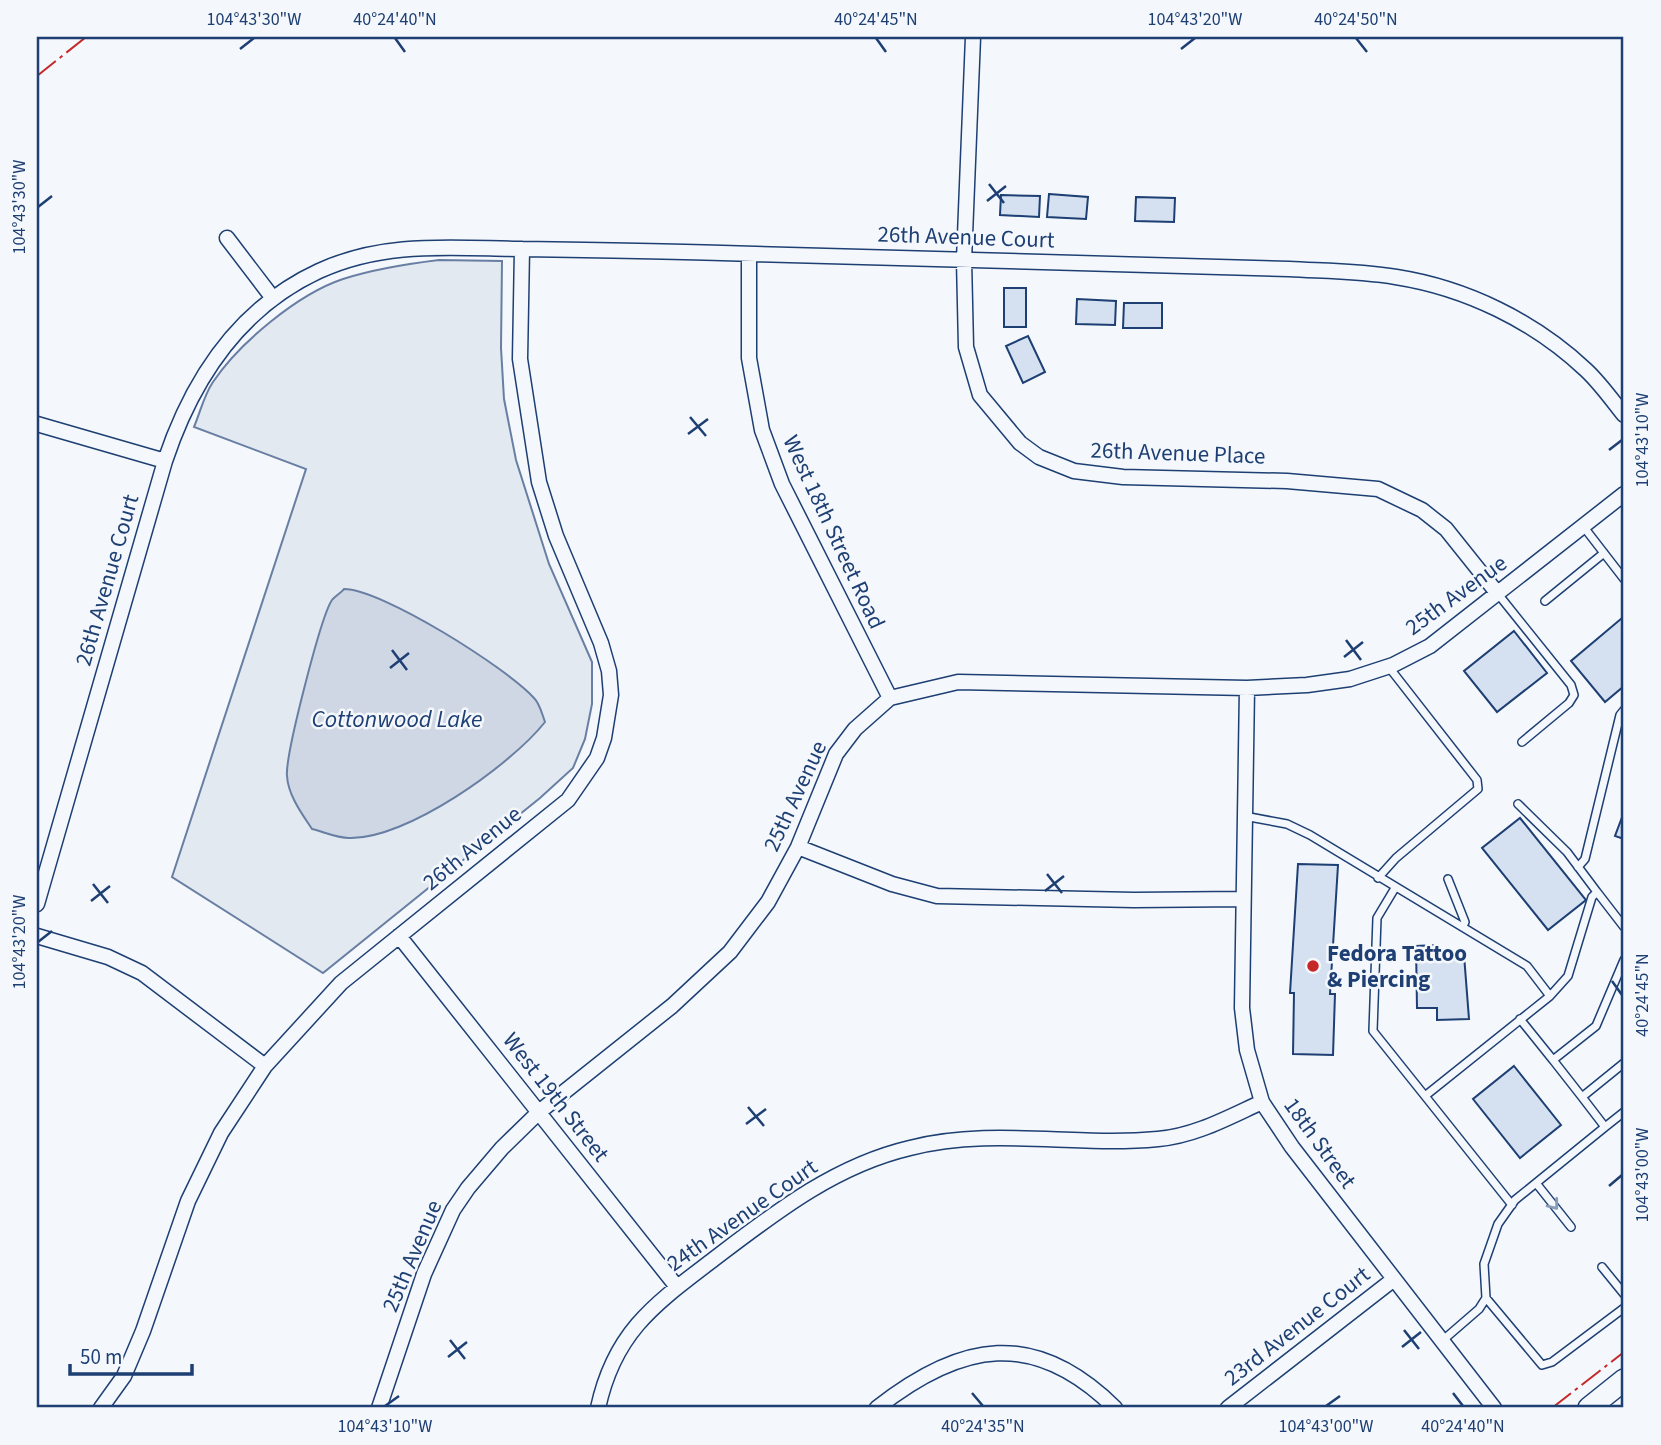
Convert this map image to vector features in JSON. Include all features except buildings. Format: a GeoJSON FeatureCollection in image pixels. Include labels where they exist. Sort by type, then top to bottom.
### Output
{"type":"FeatureCollection","features":[{"type":"Feature","properties":{"kind":"main road"},"geometry":{"type":"LineString","coordinates":[[1589,1408],[1624,1380]]}},
{"type":"Feature","properties":{"kind":"street","name":"26th Avenue Place"},"geometry":{"type":"LineString","coordinates":[[973,37],[964,260],[966,347],[980,394],[1020,443],[1039,457],[1074,471],[1123,477],[1287,481],[1378,489],[1422,510],[1446,529],[1497,594]]}},
{"type":"Feature","properties":{"kind":"street"},"geometry":{"type":"LineString","coordinates":[[227,238],[272,297]]}},
{"type":"Feature","properties":{"kind":"street","name":"26th Avenue Court"},"geometry":{"type":"LineString","coordinates":[[37,904],[165,461],[177,424],[200,379],[229,339],[272,297],[318,271],[375,251],[416,246],[749,254],[1289,269],[1394,276],[1439,286],[1497,309],[1546,337],[1587,370],[1624,415]]}},
{"type":"Feature","properties":{"kind":"street","name":"26th Avenue"},"geometry":{"type":"LineString","coordinates":[[101,1408],[124,1376],[144,1331],[188,1201],[221,1133],[265,1066],[341,983],[568,800],[597,758],[604,738],[611,695],[609,671],[601,643],[556,536],[539,482],[520,359],[522,249]]}},
{"type":"Feature","properties":{"kind":"street","name":"West 18th Street Road"},"geometry":{"type":"LineString","coordinates":[[749,254],[749,358],[762,430],[782,484],[890,698]]}},
{"type":"Feature","properties":{"kind":"street"},"geometry":{"type":"LineString","coordinates":[[37,424],[165,461]]}},
{"type":"Feature","properties":{"kind":"street","name":"25th Avenue"},"geometry":{"type":"LineString","coordinates":[[379,1408],[424,1274],[453,1210],[484,1167],[539,1112],[715,969],[768,902],[798,847],[836,754],[855,729],[890,698],[958,682],[1247,688],[1318,684],[1350,679],[1388,666],[1430,646],[1624,494]]}},
{"type":"Feature","properties":{"kind":"street","name":"18th Street"},"geometry":{"type":"LineString","coordinates":[[1247,688],[1242,1008],[1247,1050],[1262,1102],[1292,1147],[1494,1408]]}},
{"type":"Feature","properties":{"kind":"street"},"geometry":{"type":"LineString","coordinates":[[798,847],[892,884],[937,895],[1134,900],[1242,899]]}},
{"type":"Feature","properties":{"kind":"street"},"geometry":{"type":"LineString","coordinates":[[37,936],[108,957],[142,973],[265,1066]]}},
{"type":"Feature","properties":{"kind":"street","name":"West 19th Street"},"geometry":{"type":"LineString","coordinates":[[399,936],[677,1287]]}},
{"type":"Feature","properties":{"kind":"street","name":"24th Avenue Court"},"geometry":{"type":"LineString","coordinates":[[598,1408],[605,1374],[620,1345],[677,1287],[814,1186],[897,1152],[941,1142],[1006,1137],[1159,1139],[1201,1130],[1262,1102]]}},
{"type":"Feature","properties":{"kind":"street","name":"23rd Avenue Court"},"geometry":{"type":"LineString","coordinates":[[1228,1408],[1394,1279]]}},
{"type":"Feature","properties":{"kind":"street"},"geometry":{"type":"LineString","coordinates":[[877,1408],[944,1365],[974,1356],[1012,1353],[1065,1368],[1085,1380],[1115,1408]]}},
{"type":"Feature","properties":{"kind":"lane"},"geometry":{"type":"LineString","coordinates":[[1583,526],[1624,579]]}},
{"type":"Feature","properties":{"kind":"lane"},"geometry":{"type":"LineString","coordinates":[[1545,601],[1604,553]]}},
{"type":"Feature","properties":{"kind":"lane"},"geometry":{"type":"LineString","coordinates":[[1497,594],[1571,685],[1574,695],[1569,703],[1522,742]]}},
{"type":"Feature","properties":{"kind":"lane"},"geometry":{"type":"LineString","coordinates":[[1378,878],[1396,858],[1478,789],[1477,780],[1388,666]]}},
{"type":"Feature","properties":{"kind":"lane"},"geometry":{"type":"LineString","coordinates":[[1578,867],[1585,859],[1620,715],[1624,710]]}},
{"type":"Feature","properties":{"kind":"lane"},"geometry":{"type":"LineString","coordinates":[[1518,804],[1578,867],[1624,927]]}},
{"type":"Feature","properties":{"kind":"lane"},"geometry":{"type":"LineString","coordinates":[[1243,816],[1287,824],[1463,926],[1527,966],[1550,996]]}},
{"type":"Feature","properties":{"kind":"lane"},"geometry":{"type":"LineString","coordinates":[[1447,879],[1465,922],[1463,926]]}},
{"type":"Feature","properties":{"kind":"lane"},"geometry":{"type":"LineString","coordinates":[[1395,888],[1377,918],[1373,1031],[1512,1205]]}},
{"type":"Feature","properties":{"kind":"lane"},"geometry":{"type":"LineString","coordinates":[[1425,1096],[1550,996],[1569,976],[1592,897],[1597,892]]}},
{"type":"Feature","properties":{"kind":"lane"},"geometry":{"type":"LineString","coordinates":[[1553,1060],[1596,1026],[1624,960]]}},
{"type":"Feature","properties":{"kind":"lane"},"geometry":{"type":"LineString","coordinates":[[1520,1019],[1605,1127]]}},
{"type":"Feature","properties":{"kind":"lane"},"geometry":{"type":"LineString","coordinates":[[1581,1097],[1624,1063]]}},
{"type":"Feature","properties":{"kind":"lane"},"geometry":{"type":"LineString","coordinates":[[1442,1340],[1479,1309],[1486,1298],[1485,1264],[1498,1224],[1512,1205],[1624,1112]]}},
{"type":"Feature","properties":{"kind":"lane"},"geometry":{"type":"LineString","coordinates":[[1536,1183],[1571,1227]]}},
{"type":"Feature","properties":{"kind":"lane"},"geometry":{"type":"LineString","coordinates":[[1602,1267],[1624,1294]]}},
{"type":"Feature","properties":{"kind":"lane"},"geometry":{"type":"LineString","coordinates":[[1486,1298],[1542,1364],[1552,1362],[1624,1308]]}},
{"type":"Feature","properties":{"kind":"shaded area"},"geometry":{"type":"Polygon","coordinates":[[[439,260],[502,261],[501,348],[504,399],[516,460],[549,564],[592,662],[592,704],[585,739],[573,768],[540,798],[323,973],[172,877],[306,469],[194,427],[207,393],[224,367],[254,336],[289,308],[343,279],[390,267],[439,260]]]}},
{"type":"Feature","properties":{"kind":"water","name":"Cottonwood Lake"},"geometry":{"type":"Polygon","coordinates":[[[344,589],[362,592],[386,602],[472,650],[534,698],[545,722],[508,759],[456,797],[399,827],[349,838],[312,829],[293,797],[287,776],[297,716],[312,657],[332,600],[344,589]]]}},
{"type":"Feature","properties":{"kind":"power"},"geometry":{"type":"LineString","coordinates":[[37,76],[86,37]]}},
{"type":"Feature","properties":{"kind":"power"},"geometry":{"type":"LineString","coordinates":[[1552,1408],[1624,1352]]}},
{"type":"Feature","properties":{"kind":"place","name":"Fedora Tattoo & Piercing"},"geometry":{"type":"Point","coordinates":[1313,966]}}]}
